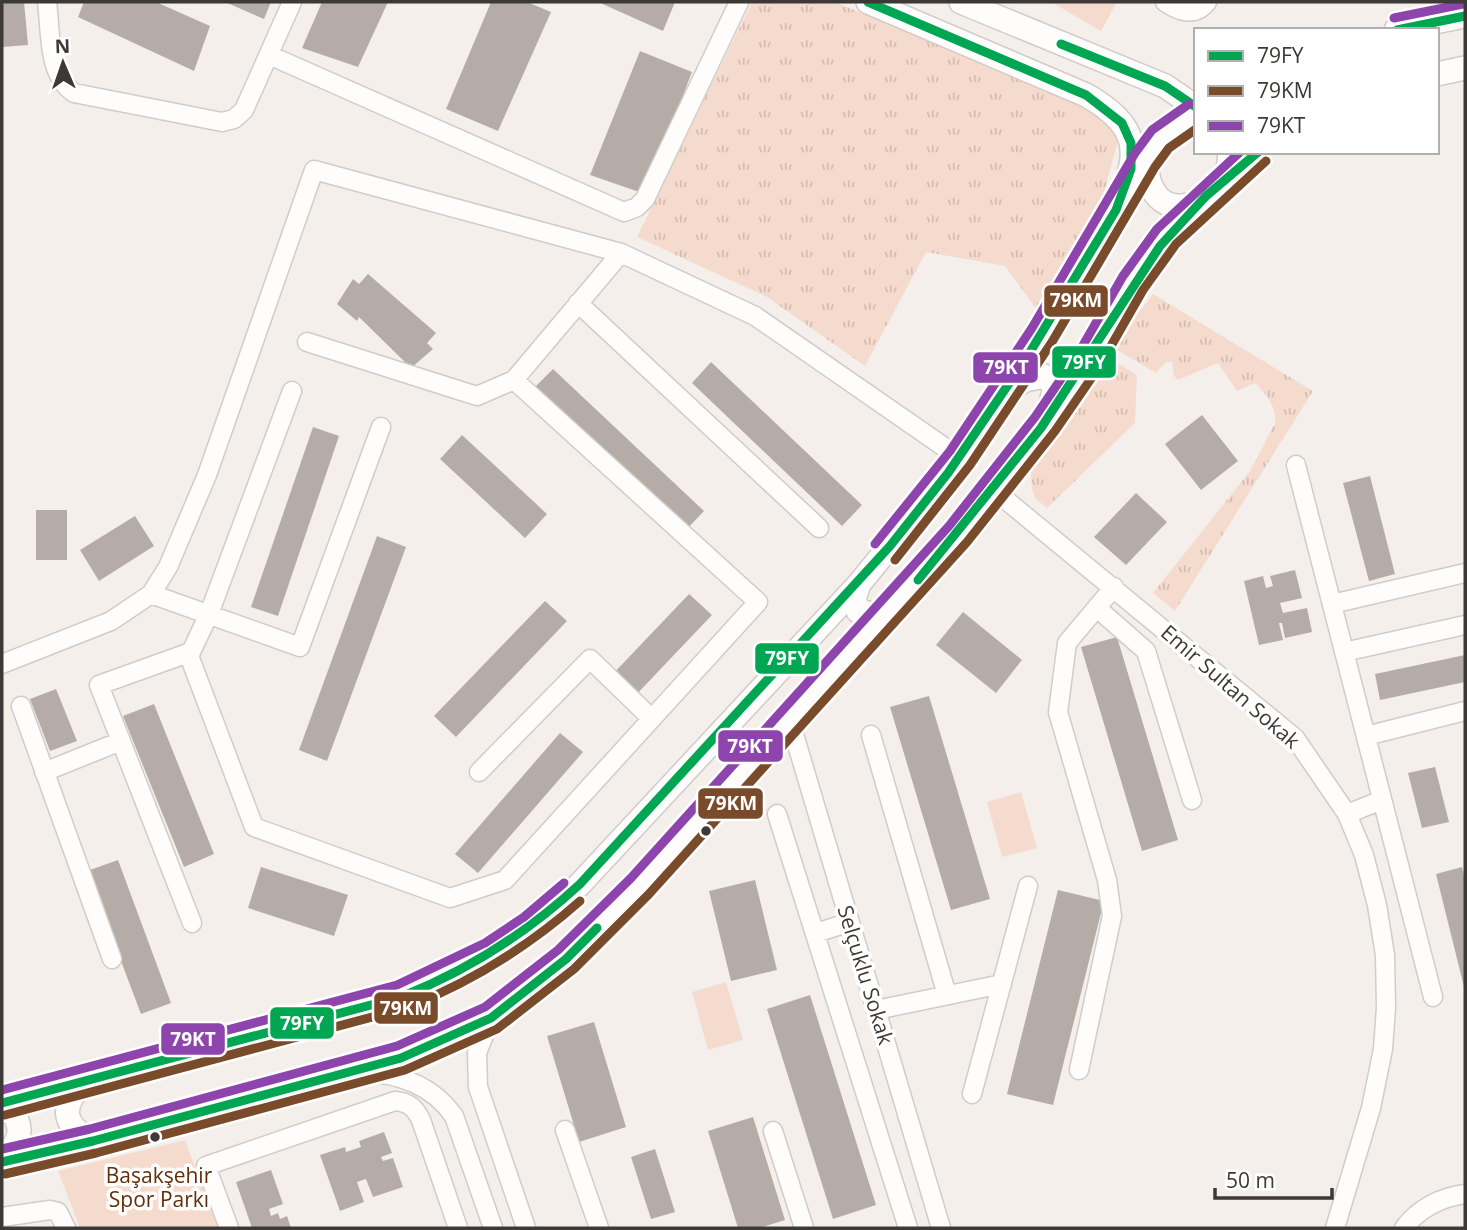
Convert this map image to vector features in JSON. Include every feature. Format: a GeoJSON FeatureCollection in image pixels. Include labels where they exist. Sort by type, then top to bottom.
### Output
{"type":"FeatureCollection","features":[{"type":"Feature","properties":{"kind":"main road"},"geometry":{"type":"LineString","coordinates":[[868,2],[1086,95],[1111,109],[1127,126],[1145,160],[1147,180],[1158,197],[1170,205],[1186,206],[1213,192],[1226,176],[1228,154]]}},
{"type":"Feature","properties":{"kind":"main road"},"geometry":{"type":"LineString","coordinates":[[976,4],[1165,86],[1194,106]]}},
{"type":"Feature","properties":{"kind":"main road"},"geometry":{"type":"LineString","coordinates":[[1403,28],[1427,21],[1465,16]]}},
{"type":"Feature","properties":{"kind":"main road"},"geometry":{"type":"LineString","coordinates":[[1439,74],[1465,68]]}},
{"type":"Feature","properties":{"kind":"main road"},"geometry":{"type":"LineString","coordinates":[[1165,86],[1194,88]]}},
{"type":"Feature","properties":{"kind":"main road"},"geometry":{"type":"LineString","coordinates":[[2,1103],[401,998],[453,978],[501,950],[540,922],[580,884],[859,584],[960,457],[1002,395],[1042,335],[1118,201],[1160,139],[1194,115]]}},
{"type":"Feature","properties":{"kind":"main road"},"geometry":{"type":"LineString","coordinates":[[1118,201],[1130,172],[1127,126]]}},
{"type":"Feature","properties":{"kind":"main road"},"geometry":{"type":"LineString","coordinates":[[2,1161],[93,1141],[401,1058],[491,1018],[566,959],[790,721],[995,491],[1045,424],[1167,236],[1256,154]]}},
{"type":"Feature","properties":{"kind":"main road"},"geometry":{"type":"LineString","coordinates":[[1002,395],[1035,376],[1050,379],[1056,394],[1045,424]]}},
{"type":"Feature","properties":{"kind":"main road"},"geometry":{"type":"LineString","coordinates":[[859,584],[854,599],[858,611],[871,614],[888,612]]}},
{"type":"Feature","properties":{"kind":"main road"},"geometry":{"type":"LineString","coordinates":[[85,1081],[67,1104],[67,1115],[77,1133],[93,1141]]}},
{"type":"Feature","properties":{"kind":"main road"},"geometry":{"type":"LineString","coordinates":[[2,1110],[13,1114],[20,1128],[16,1144],[2,1161]]}},
{"type":"Feature","properties":{"kind":"street"},"geometry":{"type":"LineString","coordinates":[[47,2],[55,67],[62,84],[74,93],[229,121],[244,110],[292,2]]}},
{"type":"Feature","properties":{"kind":"street"},"geometry":{"type":"LineString","coordinates":[[269,55],[624,212],[637,207],[645,199],[739,2]]}},
{"type":"Feature","properties":{"kind":"street"},"geometry":{"type":"LineString","coordinates":[[1165,2],[1178,11],[1189,12],[1202,8],[1207,2]]}},
{"type":"Feature","properties":{"kind":"street"},"geometry":{"type":"LineString","coordinates":[[1427,21],[1458,2]]}},
{"type":"Feature","properties":{"kind":"street"},"geometry":{"type":"LineString","coordinates":[[2,664],[111,621],[151,594],[168,567],[207,475],[314,170],[621,253],[755,316],[960,457]]}},
{"type":"Feature","properties":{"kind":"street"},"geometry":{"type":"LineString","coordinates":[[307,342],[477,396],[514,380],[621,253]]}},
{"type":"Feature","properties":{"kind":"street"},"geometry":{"type":"LineString","coordinates":[[578,303],[819,528]]}},
{"type":"Feature","properties":{"kind":"street"},"geometry":{"type":"LineString","coordinates":[[188,653],[254,827],[450,898],[505,880],[758,602],[514,380]]}},
{"type":"Feature","properties":{"kind":"street"},"geometry":{"type":"LineString","coordinates":[[192,923],[99,685],[188,653],[209,614],[292,391]]}},
{"type":"Feature","properties":{"kind":"street"},"geometry":{"type":"LineString","coordinates":[[151,594],[300,647],[381,428]]}},
{"type":"Feature","properties":{"kind":"street"},"geometry":{"type":"LineString","coordinates":[[1296,465],[1433,997]]}},
{"type":"Feature","properties":{"kind":"street","name":"Emir Sultan Sokak"},"geometry":{"type":"LineString","coordinates":[[995,491],[1016,512],[1114,587],[1295,738],[1347,814],[1364,855],[1377,905],[1385,955],[1386,1008],[1383,1049],[1371,1108],[1335,1228]]}},
{"type":"Feature","properties":{"kind":"street"},"geometry":{"type":"LineString","coordinates":[[1332,604],[1465,573]]}},
{"type":"Feature","properties":{"kind":"street"},"geometry":{"type":"LineString","coordinates":[[1079,1070],[1112,916],[1107,880],[1059,712],[1067,643],[1114,587]]}},
{"type":"Feature","properties":{"kind":"street"},"geometry":{"type":"LineString","coordinates":[[1097,608],[1146,651],[1192,800]]}},
{"type":"Feature","properties":{"kind":"street"},"geometry":{"type":"LineString","coordinates":[[1344,652],[1465,625]]}},
{"type":"Feature","properties":{"kind":"street"},"geometry":{"type":"LineString","coordinates":[[479,772],[590,659],[652,719]]}},
{"type":"Feature","properties":{"kind":"street"},"geometry":{"type":"LineString","coordinates":[[20,706],[112,959]]}},
{"type":"Feature","properties":{"kind":"street"},"geometry":{"type":"LineString","coordinates":[[1366,736],[1465,712]]}},
{"type":"Feature","properties":{"kind":"street","name":"Selçuklu Sokak"},"geometry":{"type":"LineString","coordinates":[[790,721],[941,1228]]}},
{"type":"Feature","properties":{"kind":"street"},"geometry":{"type":"LineString","coordinates":[[871,735],[947,995]]}},
{"type":"Feature","properties":{"kind":"street"},"geometry":{"type":"LineString","coordinates":[[44,772],[121,741]]}},
{"type":"Feature","properties":{"kind":"street"},"geometry":{"type":"LineString","coordinates":[[1347,814],[1382,800]]}},
{"type":"Feature","properties":{"kind":"street"},"geometry":{"type":"LineString","coordinates":[[777,814],[816,933],[901,1227]]}},
{"type":"Feature","properties":{"kind":"street"},"geometry":{"type":"LineString","coordinates":[[972,1094],[1028,886]]}},
{"type":"Feature","properties":{"kind":"street"},"geometry":{"type":"LineString","coordinates":[[816,933],[850,922]]}},
{"type":"Feature","properties":{"kind":"street"},"geometry":{"type":"LineString","coordinates":[[876,1010],[1002,984]]}},
{"type":"Feature","properties":{"kind":"street"},"geometry":{"type":"LineString","coordinates":[[491,1018],[477,1053],[478,1087],[526,1228]]}},
{"type":"Feature","properties":{"kind":"street"},"geometry":{"type":"LineString","coordinates":[[353,1071],[394,1074],[415,1082],[445,1104],[453,1116],[493,1228]]}},
{"type":"Feature","properties":{"kind":"street"},"geometry":{"type":"LineString","coordinates":[[229,1228],[206,1166],[395,1101],[415,1108],[421,1120],[458,1228]]}},
{"type":"Feature","properties":{"kind":"street"},"geometry":{"type":"LineString","coordinates":[[565,1129],[599,1228]]}},
{"type":"Feature","properties":{"kind":"street"},"geometry":{"type":"LineString","coordinates":[[773,1131],[804,1228]]}},
{"type":"Feature","properties":{"kind":"street"},"geometry":{"type":"LineString","coordinates":[[1404,1228],[1422,1210],[1447,1197],[1465,1194]]}},
{"type":"Feature","properties":{"kind":"street"},"geometry":{"type":"LineString","coordinates":[[2,1217],[50,1210],[58,1212],[66,1228]]}},
{"type":"Feature","properties":{"kind":"green space"},"geometry":{"type":"Polygon","coordinates":[[[752,2],[834,2],[1030,79],[1109,120],[1118,141],[1100,206],[1037,310],[1005,266],[926,252],[865,366],[767,297],[637,237],[752,2]]]}},
{"type":"Feature","properties":{"kind":"green space"},"geometry":{"type":"Polygon","coordinates":[[[1051,2],[1117,2],[1101,31],[1051,2]]]}},
{"type":"Feature","properties":{"kind":"green space"},"geometry":{"type":"Polygon","coordinates":[[[1153,294],[1313,391],[1175,611],[1153,593],[1250,471],[1275,423],[1275,417],[1270,401],[1255,383],[1237,391],[1218,363],[1178,380],[1174,376],[1172,362],[1166,362],[1156,373],[1112,347],[1153,294]]]}},
{"type":"Feature","properties":{"kind":"green space"},"geometry":{"type":"Polygon","coordinates":[[[1107,356],[1137,375],[1135,423],[1047,508],[1036,499],[1032,490],[1031,471],[1091,388],[1107,356]]]}},
{"type":"Feature","properties":{"kind":"green space"},"geometry":{"type":"Polygon","coordinates":[[[1021,792],[1037,848],[1002,857],[987,802],[1021,792]]]}},
{"type":"Feature","properties":{"kind":"green space"},"geometry":{"type":"Polygon","coordinates":[[[726,982],[743,1040],[708,1050],[692,992],[726,982]]]}},
{"type":"Feature","properties":{"kind":"green space","name":"Başakşehir Spor Parkı"},"geometry":{"type":"Polygon","coordinates":[[[185,1140],[218,1228],[80,1228],[58,1171],[185,1140]]]}},
{"type":"Feature","properties":{"kind":"building"},"geometry":{"type":"Polygon","coordinates":[[[2,2],[24,2],[28,45],[2,47],[2,2]]]}},
{"type":"Feature","properties":{"kind":"building"},"geometry":{"type":"Polygon","coordinates":[[[84,2],[156,2],[210,26],[194,71],[78,17],[84,2]]]}},
{"type":"Feature","properties":{"kind":"building"},"geometry":{"type":"Polygon","coordinates":[[[225,2],[271,2],[264,19],[225,2]]]}},
{"type":"Feature","properties":{"kind":"building"},"geometry":{"type":"Polygon","coordinates":[[[322,2],[388,2],[358,67],[302,48],[322,2]]]}},
{"type":"Feature","properties":{"kind":"building"},"geometry":{"type":"Polygon","coordinates":[[[491,2],[527,2],[551,12],[498,131],[446,109],[491,2]]]}},
{"type":"Feature","properties":{"kind":"building"},"geometry":{"type":"Polygon","coordinates":[[[598,2],[675,2],[663,31],[598,2]]]}},
{"type":"Feature","properties":{"kind":"building"},"geometry":{"type":"Polygon","coordinates":[[[640,51],[692,72],[645,194],[590,175],[640,51]]]}},
{"type":"Feature","properties":{"kind":"building"},"geometry":{"type":"Polygon","coordinates":[[[368,274],[436,333],[427,343],[433,349],[411,368],[359,317],[357,321],[337,304],[353,279],[359,284],[368,274]]]}},
{"type":"Feature","properties":{"kind":"building"},"geometry":{"type":"Polygon","coordinates":[[[711,362],[862,505],[842,526],[692,383],[711,362]]]}},
{"type":"Feature","properties":{"kind":"building"},"geometry":{"type":"Polygon","coordinates":[[[553,369],[704,511],[684,532],[533,389],[553,369]]]}},
{"type":"Feature","properties":{"kind":"building"},"geometry":{"type":"Polygon","coordinates":[[[1202,415],[1238,461],[1201,490],[1165,444],[1202,415]]]}},
{"type":"Feature","properties":{"kind":"building"},"geometry":{"type":"Polygon","coordinates":[[[313,427],[339,436],[278,616],[251,607],[313,427]]]}},
{"type":"Feature","properties":{"kind":"building"},"geometry":{"type":"Polygon","coordinates":[[[462,435],[547,514],[525,538],[440,459],[462,435]]]}},
{"type":"Feature","properties":{"kind":"building"},"geometry":{"type":"Polygon","coordinates":[[[1370,476],[1395,574],[1369,581],[1343,483],[1370,476]]]}},
{"type":"Feature","properties":{"kind":"building"},"geometry":{"type":"Polygon","coordinates":[[[1136,493],[1167,522],[1126,565],[1094,537],[1136,493]]]}},
{"type":"Feature","properties":{"kind":"building"},"geometry":{"type":"Polygon","coordinates":[[[36,510],[67,510],[67,560],[36,560],[36,510]]]}},
{"type":"Feature","properties":{"kind":"building"},"geometry":{"type":"Polygon","coordinates":[[[135,516],[154,546],[99,581],[80,550],[135,516]]]}},
{"type":"Feature","properties":{"kind":"building"},"geometry":{"type":"Polygon","coordinates":[[[377,536],[406,547],[327,761],[299,750],[377,536]]]}},
{"type":"Feature","properties":{"kind":"building"},"geometry":{"type":"Polygon","coordinates":[[[1295,570],[1302,598],[1280,603],[1283,613],[1307,608],[1312,632],[1285,638],[1282,623],[1279,623],[1283,640],[1259,645],[1244,581],[1263,576],[1266,588],[1273,586],[1270,576],[1295,570]]]}},
{"type":"Feature","properties":{"kind":"building"},"geometry":{"type":"Polygon","coordinates":[[[689,594],[712,615],[633,698],[610,677],[689,594]]]}},
{"type":"Feature","properties":{"kind":"building"},"geometry":{"type":"Polygon","coordinates":[[[545,601],[567,621],[456,737],[434,716],[545,601]]]}},
{"type":"Feature","properties":{"kind":"building"},"geometry":{"type":"Polygon","coordinates":[[[963,612],[1022,660],[996,693],[936,645],[963,612]]]}},
{"type":"Feature","properties":{"kind":"building"},"geometry":{"type":"Polygon","coordinates":[[[1117,637],[1178,840],[1142,851],[1081,647],[1117,637]]]}},
{"type":"Feature","properties":{"kind":"building"},"geometry":{"type":"Polygon","coordinates":[[[1465,655],[1465,682],[1380,700],[1375,674],[1465,655]]]}},
{"type":"Feature","properties":{"kind":"building"},"geometry":{"type":"Polygon","coordinates":[[[56,689],[77,741],[50,751],[30,699],[56,689]]]}},
{"type":"Feature","properties":{"kind":"building"},"geometry":{"type":"Polygon","coordinates":[[[929,696],[990,899],[951,910],[890,707],[929,696]]]}},
{"type":"Feature","properties":{"kind":"building"},"geometry":{"type":"Polygon","coordinates":[[[154,704],[214,854],[184,867],[123,716],[154,704]]]}},
{"type":"Feature","properties":{"kind":"building"},"geometry":{"type":"Polygon","coordinates":[[[560,733],[583,752],[478,873],[455,854],[560,733]]]}},
{"type":"Feature","properties":{"kind":"building"},"geometry":{"type":"Polygon","coordinates":[[[1435,767],[1449,822],[1422,828],[1408,773],[1435,767]]]}},
{"type":"Feature","properties":{"kind":"building"},"geometry":{"type":"Polygon","coordinates":[[[118,860],[171,1003],[141,1014],[87,871],[118,860]]]}},
{"type":"Feature","properties":{"kind":"building"},"geometry":{"type":"Polygon","coordinates":[[[261,867],[348,895],[334,936],[248,908],[261,867]]]}},
{"type":"Feature","properties":{"kind":"building"},"geometry":{"type":"Polygon","coordinates":[[[1462,867],[1465,880],[1464,987],[1436,874],[1462,867]]]}},
{"type":"Feature","properties":{"kind":"building"},"geometry":{"type":"Polygon","coordinates":[[[755,880],[777,970],[731,981],[709,891],[755,880]]]}},
{"type":"Feature","properties":{"kind":"building"},"geometry":{"type":"Polygon","coordinates":[[[1058,890],[1104,901],[1053,1105],[1007,1094],[1058,890]]]}},
{"type":"Feature","properties":{"kind":"building"},"geometry":{"type":"Polygon","coordinates":[[[810,995],[876,1205],[833,1219],[767,1009],[810,995]]]}},
{"type":"Feature","properties":{"kind":"building"},"geometry":{"type":"Polygon","coordinates":[[[594,1022],[626,1127],[579,1142],[547,1036],[594,1022]]]}},
{"type":"Feature","properties":{"kind":"building"},"geometry":{"type":"Polygon","coordinates":[[[753,1117],[785,1220],[760,1228],[738,1228],[708,1131],[753,1117]]]}},
{"type":"Feature","properties":{"kind":"building"},"geometry":{"type":"Polygon","coordinates":[[[384,1132],[392,1153],[381,1157],[383,1161],[393,1158],[403,1187],[373,1197],[366,1179],[357,1182],[364,1202],[340,1211],[320,1155],[345,1147],[346,1152],[361,1147],[359,1141],[384,1132]]]}},
{"type":"Feature","properties":{"kind":"building"},"geometry":{"type":"Polygon","coordinates":[[[655,1149],[675,1212],[651,1219],[631,1157],[655,1149]]]}},
{"type":"Feature","properties":{"kind":"building"},"geometry":{"type":"Polygon","coordinates":[[[271,1170],[283,1204],[269,1209],[271,1216],[278,1213],[280,1219],[287,1216],[291,1228],[252,1228],[236,1182],[271,1170]]]}},
{"type":"Feature","properties":{"kind":"transit line","name":"79FY"},"geometry":{"type":"LineString","coordinates":[[2,1103],[401,997],[473,963],[518,935],[580,884],[890,546],[948,473],[1027,357],[1116,210],[1131,169],[1131,143],[1122,123],[1086,95],[868,2]]}},
{"type":"Feature","properties":{"kind":"transit line","name":"79KT"},"geometry":{"type":"LineString","coordinates":[[1394,18],[1463,4]]}},
{"type":"Feature","properties":{"kind":"transit line","name":"79FY"},"geometry":{"type":"LineString","coordinates":[[1407,28],[1465,16]]}},
{"type":"Feature","properties":{"kind":"transit line","name":"79FY"},"geometry":{"type":"LineString","coordinates":[[1061,44],[1165,86],[1194,106]]}},
{"type":"Feature","properties":{"kind":"transit line","name":"79KT"},"geometry":{"type":"LineString","coordinates":[[875,544],[950,451],[1032,328],[1135,153],[1152,130],[1189,104]]}},
{"type":"Feature","properties":{"kind":"transit line","name":"79KM"},"geometry":{"type":"LineString","coordinates":[[895,560],[970,465],[1052,342],[1155,167],[1169,148],[1194,130]]}},
{"type":"Feature","properties":{"kind":"transit line","name":"79KT"},"geometry":{"type":"LineString","coordinates":[[2,1149],[90,1129],[397,1046],[485,1007],[558,950],[631,878],[949,526],[1035,417],[1078,354],[1123,276],[1157,229],[1238,154]]}},
{"type":"Feature","properties":{"kind":"transit line","name":"79FY"},"geometry":{"type":"LineString","coordinates":[[918,580],[1041,428],[1160,246],[1206,196],[1256,154]]}},
{"type":"Feature","properties":{"kind":"transit line","name":"79KM"},"geometry":{"type":"LineString","coordinates":[[5,1174],[96,1153],[405,1070],[497,1029],[574,969],[649,894],[967,542],[1055,431],[1099,367],[1143,290],[1176,244],[1266,161]]}},
{"type":"Feature","properties":{"kind":"transit line","name":"79KT"},"geometry":{"type":"LineString","coordinates":[[2,1090],[397,985],[485,943],[524,917],[564,883]]}},
{"type":"Feature","properties":{"kind":"transit line","name":"79KM"},"geometry":{"type":"LineString","coordinates":[[5,1115],[406,1008],[453,987],[498,962],[540,934],[580,901]]}},
{"type":"Feature","properties":{"kind":"transit line","name":"79FY"},"geometry":{"type":"LineString","coordinates":[[2,1162],[93,1141],[401,1058],[491,1018],[566,959],[597,928]]}}]}
